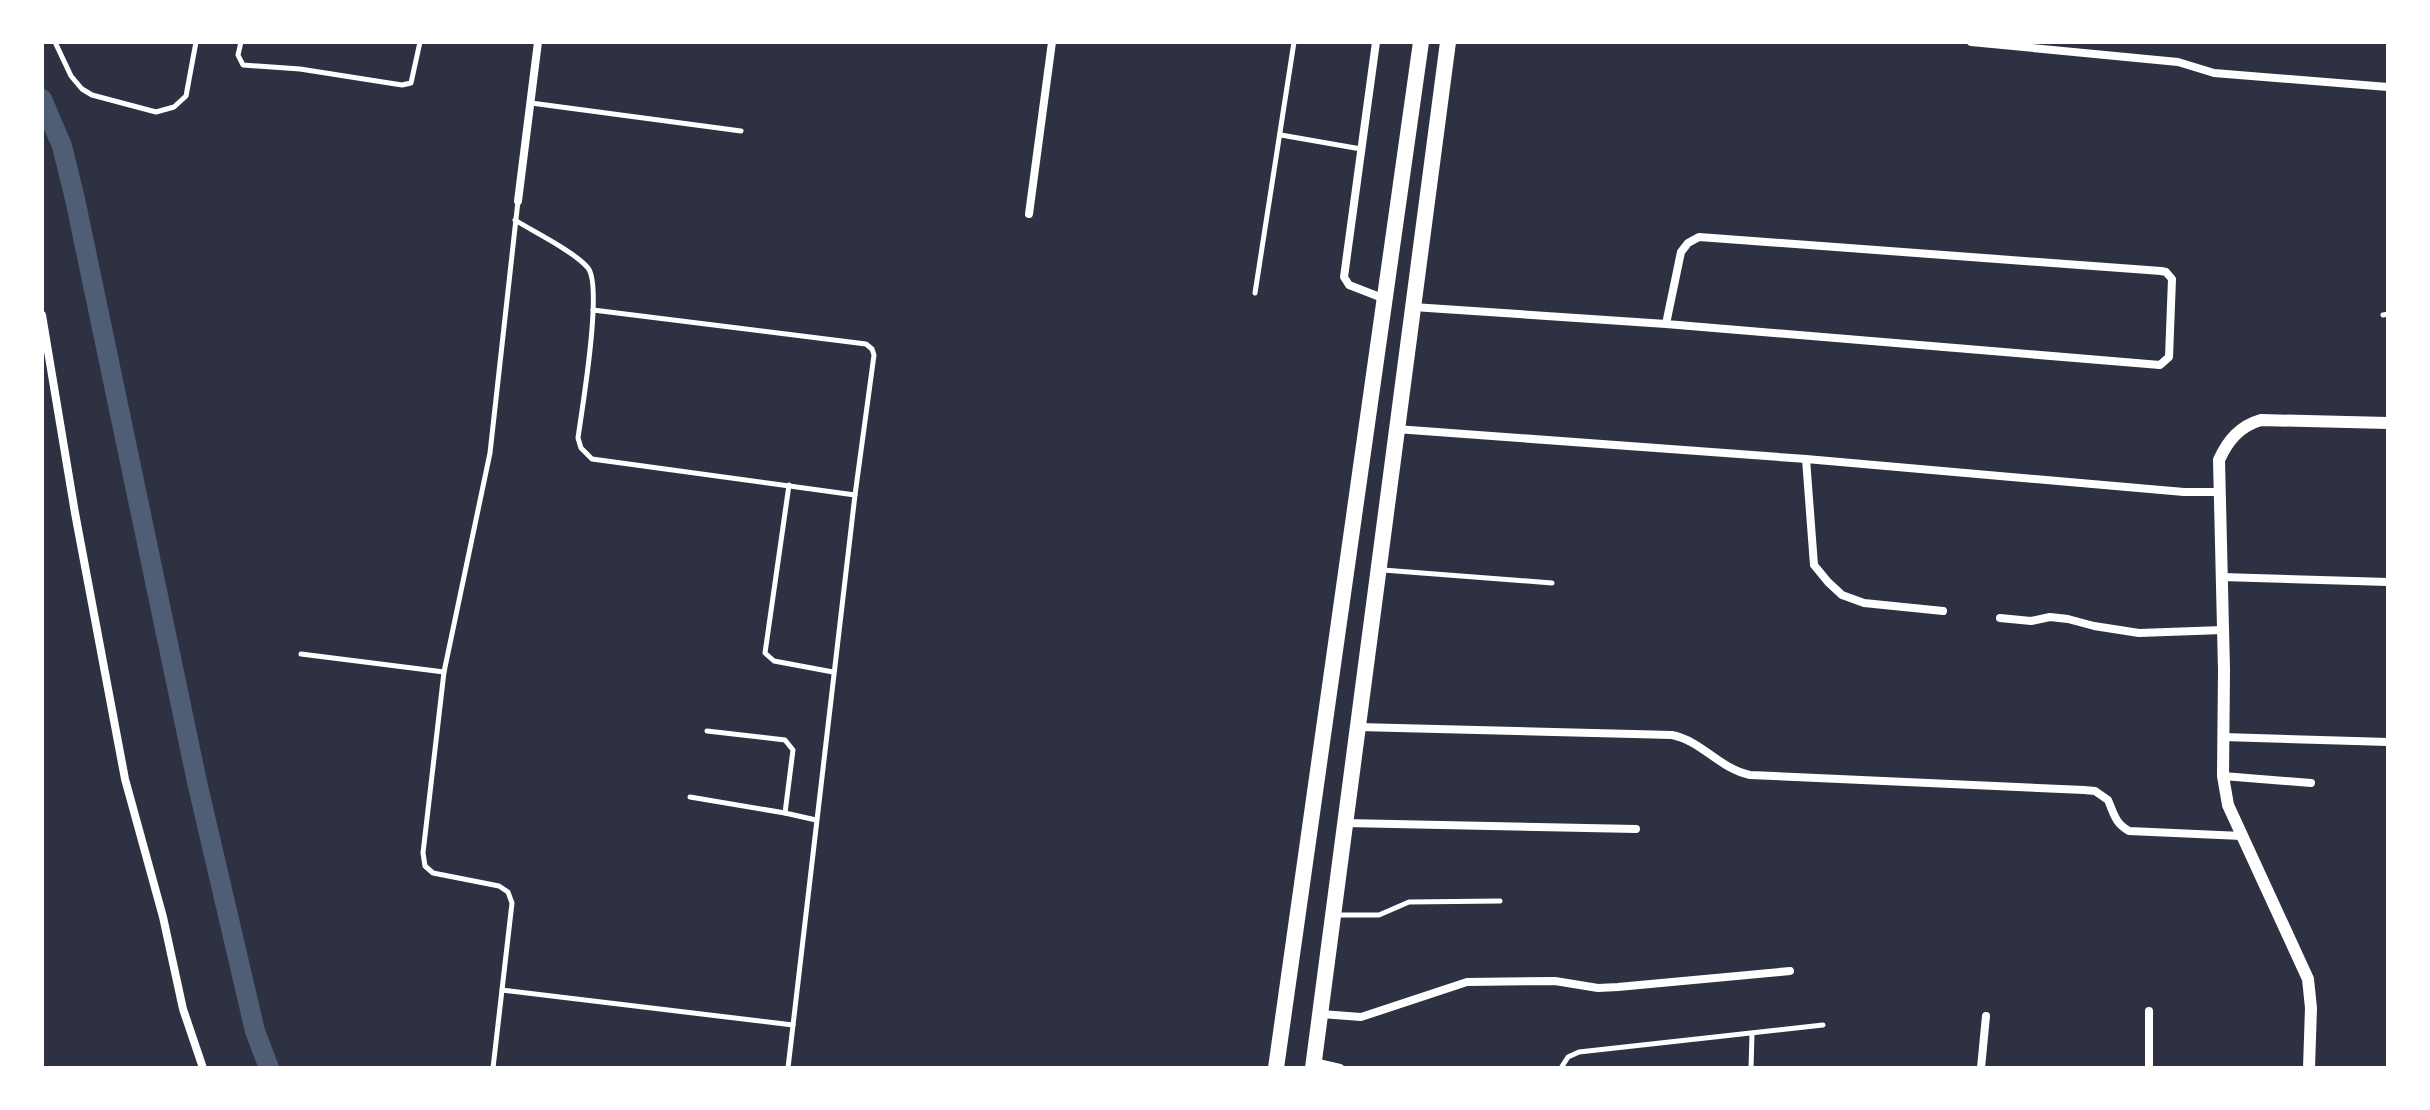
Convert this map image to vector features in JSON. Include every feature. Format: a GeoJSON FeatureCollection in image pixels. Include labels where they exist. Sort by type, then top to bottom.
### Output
{"type":"FeatureCollection","features":[{"type":"Feature","properties":{"kind":"main road"},"geometry":{"type":"LineString","coordinates":[[1276,1068],[1381,298],[1421,42]]}},
{"type":"Feature","properties":{"kind":"main road"},"geometry":{"type":"LineString","coordinates":[[1314,1065],[1448,42]]}},
{"type":"Feature","properties":{"kind":"street"},"geometry":{"type":"LineString","coordinates":[[518,201],[538,42]]}},
{"type":"Feature","properties":{"kind":"street"},"geometry":{"type":"LineString","coordinates":[[1029,214],[1052,42]]}},
{"type":"Feature","properties":{"kind":"street"},"geometry":{"type":"LineString","coordinates":[[1376,42],[1344,277],[1349,285],[1381,298]]}},
{"type":"Feature","properties":{"kind":"street"},"geometry":{"type":"LineString","coordinates":[[1972,42],[2178,62],[2214,73],[2388,87]]}},
{"type":"Feature","properties":{"kind":"street"},"geometry":{"type":"LineString","coordinates":[[1412,307],[1666,324],[2160,365],[2169,357],[2172,279],[2161,271],[1699,237],[1688,243],[1681,252],[1666,324]]}},
{"type":"Feature","properties":{"kind":"street"},"geometry":{"type":"LineString","coordinates":[[42,315],[125,779],[163,917],[183,1009],[203,1068]]}},
{"type":"Feature","properties":{"kind":"street"},"geometry":{"type":"LineString","coordinates":[[2309,1068],[2311,1008],[2308,979],[2228,805],[2223,776],[2219,460],[2225,447],[2248,424],[2261,420],[2388,423]]}},
{"type":"Feature","properties":{"kind":"street"},"geometry":{"type":"LineString","coordinates":[[1396,429],[1806,459],[2184,492],[2221,492]]}},
{"type":"Feature","properties":{"kind":"street"},"geometry":{"type":"LineString","coordinates":[[1806,459],[1814,565],[1828,582],[1842,595],[1864,603],[1943,611]]}},
{"type":"Feature","properties":{"kind":"street"},"geometry":{"type":"LineString","coordinates":[[2222,577],[2388,582]]}},
{"type":"Feature","properties":{"kind":"street"},"geometry":{"type":"LineString","coordinates":[[2000,618],[2031,621],[2050,617],[2139,633],[2223,630]]}},
{"type":"Feature","properties":{"kind":"street"},"geometry":{"type":"LineString","coordinates":[[1358,727],[1672,735],[1685,738],[1728,768],[1750,775],[2095,791],[2108,800],[2112,815],[2120,826],[2129,831],[2242,836]]}},
{"type":"Feature","properties":{"kind":"street"},"geometry":{"type":"LineString","coordinates":[[2223,737],[2388,742]]}},
{"type":"Feature","properties":{"kind":"street"},"geometry":{"type":"LineString","coordinates":[[2223,776],[2311,783]]}},
{"type":"Feature","properties":{"kind":"street"},"geometry":{"type":"LineString","coordinates":[[1345,823],[1636,829]]}},
{"type":"Feature","properties":{"kind":"street"},"geometry":{"type":"LineString","coordinates":[[1321,1014],[1361,1017],[1467,982],[1555,981],[1598,988],[1790,971]]}},
{"type":"Feature","properties":{"kind":"street"},"geometry":{"type":"LineString","coordinates":[[2149,1011],[2149,1068]]}},
{"type":"Feature","properties":{"kind":"street"},"geometry":{"type":"LineString","coordinates":[[1981,1068],[1986,1016]]}},
{"type":"Feature","properties":{"kind":"street"},"geometry":{"type":"LineString","coordinates":[[1314,1065],[1340,1068]]}},
{"type":"Feature","properties":{"kind":"lane"},"geometry":{"type":"LineString","coordinates":[[55,42],[71,76],[82,89],[92,95],[156,112],[174,107],[186,96],[196,42]]}},
{"type":"Feature","properties":{"kind":"lane"},"geometry":{"type":"LineString","coordinates":[[241,42],[238,55],[243,65],[300,69],[402,85],[411,83],[414,77],[420,42]]}},
{"type":"Feature","properties":{"kind":"lane"},"geometry":{"type":"LineString","coordinates":[[1255,293],[1294,42]]}},
{"type":"Feature","properties":{"kind":"lane"},"geometry":{"type":"LineString","coordinates":[[531,103],[741,131]]}},
{"type":"Feature","properties":{"kind":"lane"},"geometry":{"type":"LineString","coordinates":[[1281,135],[1361,149]]}},
{"type":"Feature","properties":{"kind":"lane"},"geometry":{"type":"LineString","coordinates":[[493,1068],[512,903],[508,892],[499,886],[433,873],[425,866],[423,853],[444,672],[490,453],[518,201]]}},
{"type":"Feature","properties":{"kind":"lane"},"geometry":{"type":"LineString","coordinates":[[515,220],[587,267],[592,275],[593,310],[578,438],[585,454],[592,459],[855,495]]}},
{"type":"Feature","properties":{"kind":"lane"},"geometry":{"type":"LineString","coordinates":[[593,310],[866,344],[874,355],[833,672],[788,1068]]}},
{"type":"Feature","properties":{"kind":"lane"},"geometry":{"type":"LineString","coordinates":[[789,485],[765,653],[774,661],[833,672]]}},
{"type":"Feature","properties":{"kind":"lane"},"geometry":{"type":"LineString","coordinates":[[1378,569],[1552,583]]}},
{"type":"Feature","properties":{"kind":"lane"},"geometry":{"type":"LineString","coordinates":[[301,654],[444,672]]}},
{"type":"Feature","properties":{"kind":"lane"},"geometry":{"type":"LineString","coordinates":[[707,731],[785,740],[791,744],[793,750],[785,813]]}},
{"type":"Feature","properties":{"kind":"lane"},"geometry":{"type":"LineString","coordinates":[[690,797],[816,820]]}},
{"type":"Feature","properties":{"kind":"lane"},"geometry":{"type":"LineString","coordinates":[[1333,915],[1379,915],[1409,902],[1500,901]]}},
{"type":"Feature","properties":{"kind":"lane"},"geometry":{"type":"LineString","coordinates":[[502,990],[793,1025]]}},
{"type":"Feature","properties":{"kind":"lane"},"geometry":{"type":"LineString","coordinates":[[1561,1068],[1568,1057],[1579,1052],[1823,1025]]}},
{"type":"Feature","properties":{"kind":"lane"},"geometry":{"type":"LineString","coordinates":[[1751,1068],[1752,1034]]}},
{"type":"Feature","properties":{"kind":"waterway"},"geometry":{"type":"LineString","coordinates":[[42,99],[62,146],[75,199],[197,782],[255,1031],[269,1068]]}}]}
